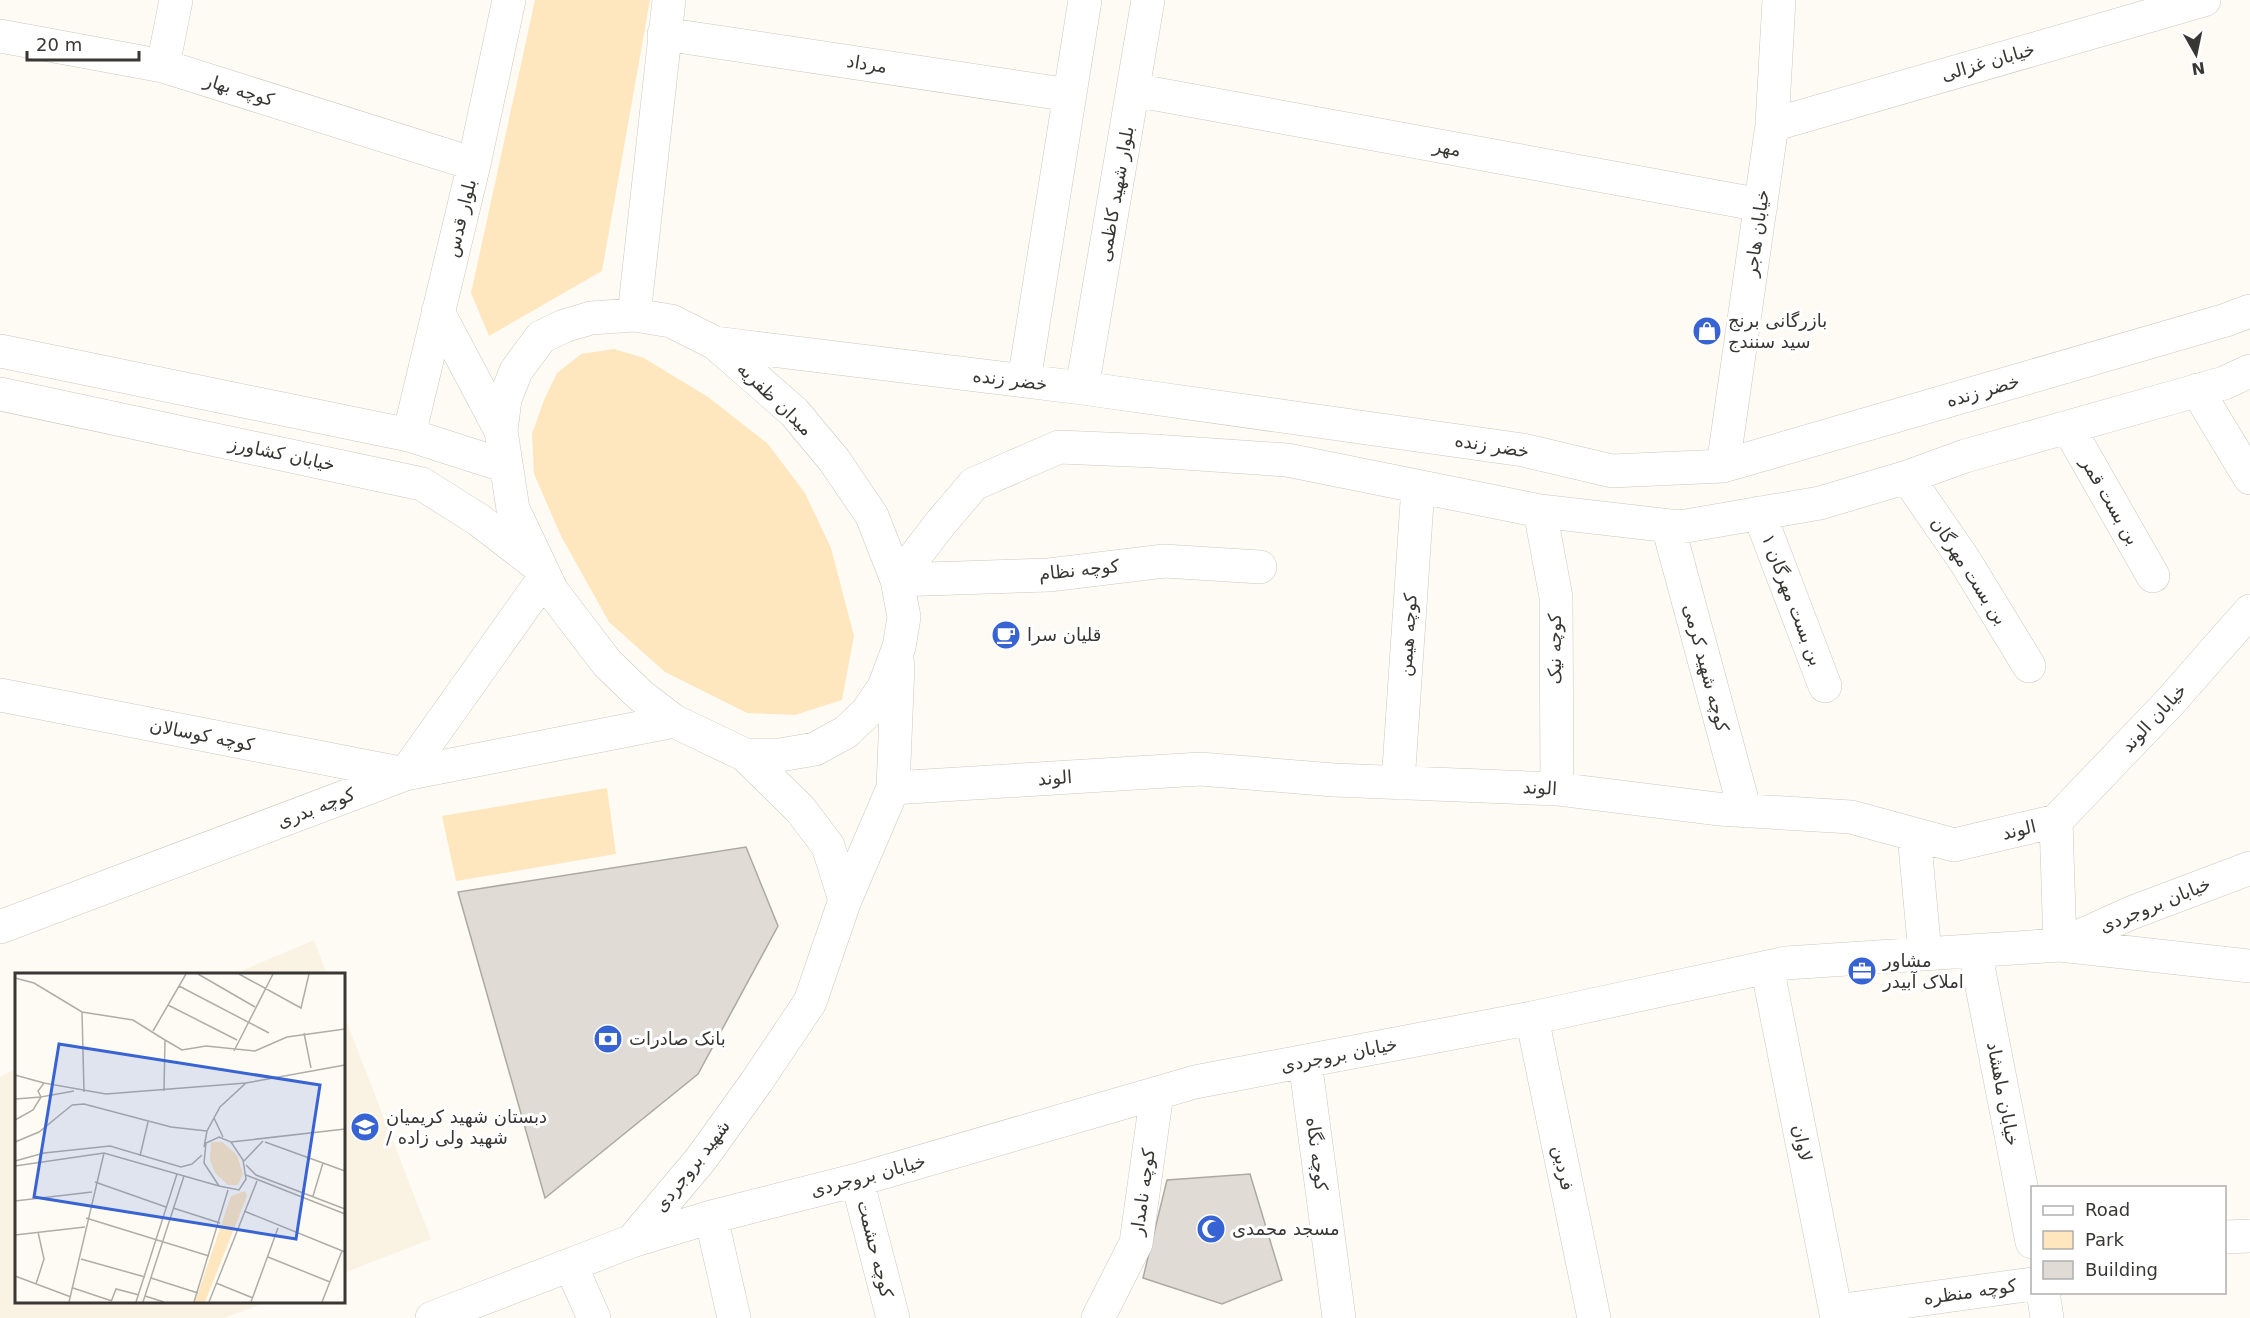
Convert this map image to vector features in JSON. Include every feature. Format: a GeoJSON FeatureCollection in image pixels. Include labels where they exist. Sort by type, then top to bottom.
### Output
{"type":"FeatureCollection","features":[{"type":"Feature","properties":{"kind":"street"},"geometry":{"type":"LineString","coordinates":[[163,66],[176,0]]}},
{"type":"Feature","properties":{"kind":"street","name":"بلوار قدس"},"geometry":{"type":"LineString","coordinates":[[409,435],[474,164],[509,0]]}},
{"type":"Feature","properties":{"kind":"street"},"geometry":{"type":"LineString","coordinates":[[634,315],[669,0]]}},
{"type":"Feature","properties":{"kind":"street"},"geometry":{"type":"LineString","coordinates":[[1024,381],[1085,0]]}},
{"type":"Feature","properties":{"kind":"street","name":"بلوار شهید کاظمی"},"geometry":{"type":"LineString","coordinates":[[1082,388],[1148,0]]}},
{"type":"Feature","properties":{"kind":"street","name":"خیابان هاجر"},"geometry":{"type":"LineString","coordinates":[[1723,466],[1772,125],[1779,0]]}},
{"type":"Feature","properties":{"kind":"street","name":"خیابان غزالی"},"geometry":{"type":"LineString","coordinates":[[1772,125],[2204,0]]}},
{"type":"Feature","properties":{"kind":"street","name":"مرداد"},"geometry":{"type":"LineString","coordinates":[[664,34],[1070,95]]}},
{"type":"Feature","properties":{"kind":"street","name":"کوچه بهار"},"geometry":{"type":"LineString","coordinates":[[0,36],[163,66],[474,164]]}},
{"type":"Feature","properties":{"kind":"street","name":"مهر"},"geometry":{"type":"LineString","coordinates":[[1134,90],[1761,205]]}},
{"type":"Feature","properties":{"kind":"street","name":"خضر زنده"},"geometry":{"type":"LineString","coordinates":[[716,343],[1082,388],[1523,450],[1612,471],[1723,466],[2226,321],[2250,311]]}},
{"type":"Feature","properties":{"kind":"street"},"geometry":{"type":"LineString","coordinates":[[438,312],[501,431]]}},
{"type":"Feature","properties":{"kind":"street","name":"میدان ظفریه"},"geometry":{"type":"LineString","coordinates":[[634,315],[671,321],[716,343],[794,412],[834,460],[872,516],[897,580],[904,617],[899,647],[884,687],[867,712],[846,732],[815,749],[780,755],[745,754],[674,721],[640,695],[607,663],[552,591],[513,509],[501,431],[505,399],[516,371],[541,337],[564,326],[591,318],[634,315]]}},
{"type":"Feature","properties":{"kind":"street"},"geometry":{"type":"LineString","coordinates":[[0,351],[409,435],[506,466]]}},
{"type":"Feature","properties":{"kind":"street"},"geometry":{"type":"LineString","coordinates":[[11,396],[33,358]]}},
{"type":"Feature","properties":{"kind":"street"},"geometry":{"type":"LineString","coordinates":[[897,580],[974,484],[1059,447],[1287,460],[1540,511],[1680,527],[1820,503],[1907,477],[1965,456],[2224,382],[2250,371]]}},
{"type":"Feature","properties":{"kind":"street"},"geometry":{"type":"LineString","coordinates":[[2197,390],[2250,478]]}},
{"type":"Feature","properties":{"kind":"street","name":"خیابان کشاورز"},"geometry":{"type":"LineString","coordinates":[[11,396],[422,484],[479,520],[543,572]]}},
{"type":"Feature","properties":{"kind":"street","name":"بن بست قمر"},"geometry":{"type":"LineString","coordinates":[[2068,427],[2152,576]]}},
{"type":"Feature","properties":{"kind":"street","name":"بن بست مهرگان"},"geometry":{"type":"LineString","coordinates":[[1907,477],[1965,561],[2029,666]]}},
{"type":"Feature","properties":{"kind":"street","name":"کوچه هیمن"},"geometry":{"type":"LineString","coordinates":[[1398,783],[1418,487]]}},
{"type":"Feature","properties":{"kind":"street","name":"کوچه نیک"},"geometry":{"type":"LineString","coordinates":[[1540,511],[1556,597],[1557,789]]}},
{"type":"Feature","properties":{"kind":"street","name":"بن بست مهرگان ۱"},"geometry":{"type":"LineString","coordinates":[[1759,513],[1824,686]]}},
{"type":"Feature","properties":{"kind":"street","name":"کوچه شهید کرمی"},"geometry":{"type":"LineString","coordinates":[[1668,526],[1745,811]]}},
{"type":"Feature","properties":{"kind":"street","name":"کوچه نظام"},"geometry":{"type":"LineString","coordinates":[[897,580],[1049,575],[1164,561],[1260,567]]}},
{"type":"Feature","properties":{"kind":"street"},"geometry":{"type":"LineString","coordinates":[[405,774],[543,572]]}},
{"type":"Feature","properties":{"kind":"street","name":"خیابان الوند"},"geometry":{"type":"LineString","coordinates":[[2056,821],[2170,702],[2250,611]]}},
{"type":"Feature","properties":{"kind":"street"},"geometry":{"type":"LineString","coordinates":[[893,788],[899,647]]}},
{"type":"Feature","properties":{"kind":"street","name":"کوچه کوسالان"},"geometry":{"type":"LineString","coordinates":[[0,695],[405,774]]}},
{"type":"Feature","properties":{"kind":"street"},"geometry":{"type":"LineString","coordinates":[[405,774],[674,721]]}},
{"type":"Feature","properties":{"kind":"street"},"geometry":{"type":"LineString","coordinates":[[745,754],[800,809],[828,846],[845,900]]}},
{"type":"Feature","properties":{"kind":"street","name":"الوند"},"geometry":{"type":"LineString","coordinates":[[893,788],[1200,769],[1398,783],[1557,789],[1718,809],[1851,817],[1954,845],[2056,821],[2061,945]]}},
{"type":"Feature","properties":{"kind":"street","name":"کوچه بدری"},"geometry":{"type":"LineString","coordinates":[[0,927],[405,774]]}},
{"type":"Feature","properties":{"kind":"street","name":"شهید بروجردی"},"geometry":{"type":"LineString","coordinates":[[452,1314],[632,1241],[701,1159],[810,1002],[845,900],[893,788]]}},
{"type":"Feature","properties":{"kind":"street"},"geometry":{"type":"LineString","coordinates":[[1914,834],[1925,954]]}},
{"type":"Feature","properties":{"kind":"street","name":"خیابان بروجردی"},"geometry":{"type":"LineString","coordinates":[[2061,945],[2131,913],[2250,868]]}},
{"type":"Feature","properties":{"kind":"street","name":"خیابان بروجردی"},"geometry":{"type":"LineString","coordinates":[[632,1241],[857,1180],[1195,1082],[1532,1018],[1786,963],[2061,945],[2250,966]]}},
{"type":"Feature","properties":{"kind":"street","name":"خیابان ماهشاد"},"geometry":{"type":"LineString","coordinates":[[1975,951],[2031,1234]]}},
{"type":"Feature","properties":{"kind":"street","name":"لاوان"},"geometry":{"type":"LineString","coordinates":[[1767,967],[1837,1315]]}},
{"type":"Feature","properties":{"kind":"street","name":"فردین"},"geometry":{"type":"LineString","coordinates":[[1532,1018],[1594,1318]]}},
{"type":"Feature","properties":{"kind":"street","name":"کوچه نگاه"},"geometry":{"type":"LineString","coordinates":[[1305,1061],[1339,1318]]}},
{"type":"Feature","properties":{"kind":"street","name":"کوچه نامدار"},"geometry":{"type":"LineString","coordinates":[[1098,1318],[1136,1243],[1157,1093]]}},
{"type":"Feature","properties":{"kind":"street","name":"کوچه حشمت"},"geometry":{"type":"LineString","coordinates":[[857,1180],[893,1318]]}},
{"type":"Feature","properties":{"kind":"street"},"geometry":{"type":"LineString","coordinates":[[711,1218],[734,1318]]}},
{"type":"Feature","properties":{"kind":"street"},"geometry":{"type":"LineString","coordinates":[[2226,1237],[2250,1236]]}},
{"type":"Feature","properties":{"kind":"street"},"geometry":{"type":"LineString","coordinates":[[571,1266],[594,1318]]}},
{"type":"Feature","properties":{"kind":"street","name":"کوچه منظره"},"geometry":{"type":"LineString","coordinates":[[1837,1315],[2031,1284]]}},
{"type":"Feature","properties":{"kind":"street"},"geometry":{"type":"LineString","coordinates":[[2043,1294],[2047,1318]]}},
{"type":"Feature","properties":{"kind":"shaded area"},"geometry":{"type":"Polygon","coordinates":[[[314,940],[327,973],[236,973],[314,940]]]}},
{"type":"Feature","properties":{"kind":"shaded area","name":"دبستان شهید کریمیان / شهید ولی زاده"},"geometry":{"type":"Polygon","coordinates":[[[345,1018],[431,1239],[345,1273],[345,1018]]]}},
{"type":"Feature","properties":{"kind":"shaded area"},"geometry":{"type":"Polygon","coordinates":[[[15,1070],[15,1303],[265,1303],[224,1318],[0,1318],[0,1077],[15,1070]]]}},
{"type":"Feature","properties":{"kind":"green space"},"geometry":{"type":"Polygon","coordinates":[[[535,0],[650,0],[602,271],[489,336],[471,293],[535,0]]]}},
{"type":"Feature","properties":{"kind":"green space"},"geometry":{"type":"Polygon","coordinates":[[[614,349],[644,358],[708,397],[768,444],[805,493],[831,548],[854,636],[842,700],[795,715],[747,713],[665,672],[609,622],[561,536],[534,474],[532,434],[557,373],[581,354],[614,349]]]}},
{"type":"Feature","properties":{"kind":"green space"},"geometry":{"type":"Polygon","coordinates":[[[607,788],[616,854],[456,881],[442,816],[607,788]]]}},
{"type":"Feature","properties":{"kind":"building","name":"بانک صادرات"},"geometry":{"type":"Polygon","coordinates":[[[746,847],[778,926],[698,1074],[545,1198],[458,892],[746,847]]]}},
{"type":"Feature","properties":{"kind":"building","name":"مسجد محمدی"},"geometry":{"type":"Polygon","coordinates":[[[1250,1174],[1282,1280],[1222,1304],[1143,1278],[1167,1180],[1250,1174]]]}},
{"type":"Feature","properties":{"kind":"place","name":"بازرگانی برنج سید سنندج"},"geometry":{"type":"Point","coordinates":[1707,331]}},
{"type":"Feature","properties":{"kind":"place","name":"قلیان سرا"},"geometry":{"type":"Point","coordinates":[1006,635]}},
{"type":"Feature","properties":{"kind":"place","name":"مشاور املاک آبیدر"},"geometry":{"type":"Point","coordinates":[1862,971]}},
{"type":"Feature","properties":{"kind":"place","name":"بانک صادرات"},"geometry":{"type":"Point","coordinates":[608,1039]}},
{"type":"Feature","properties":{"kind":"place","name":"دبستان شهید کریمیان / شهید ولی زاده"},"geometry":{"type":"Point","coordinates":[365,1127]}},
{"type":"Feature","properties":{"kind":"place","name":"مسجد محمدی"},"geometry":{"type":"Point","coordinates":[1211,1229]}}]}
